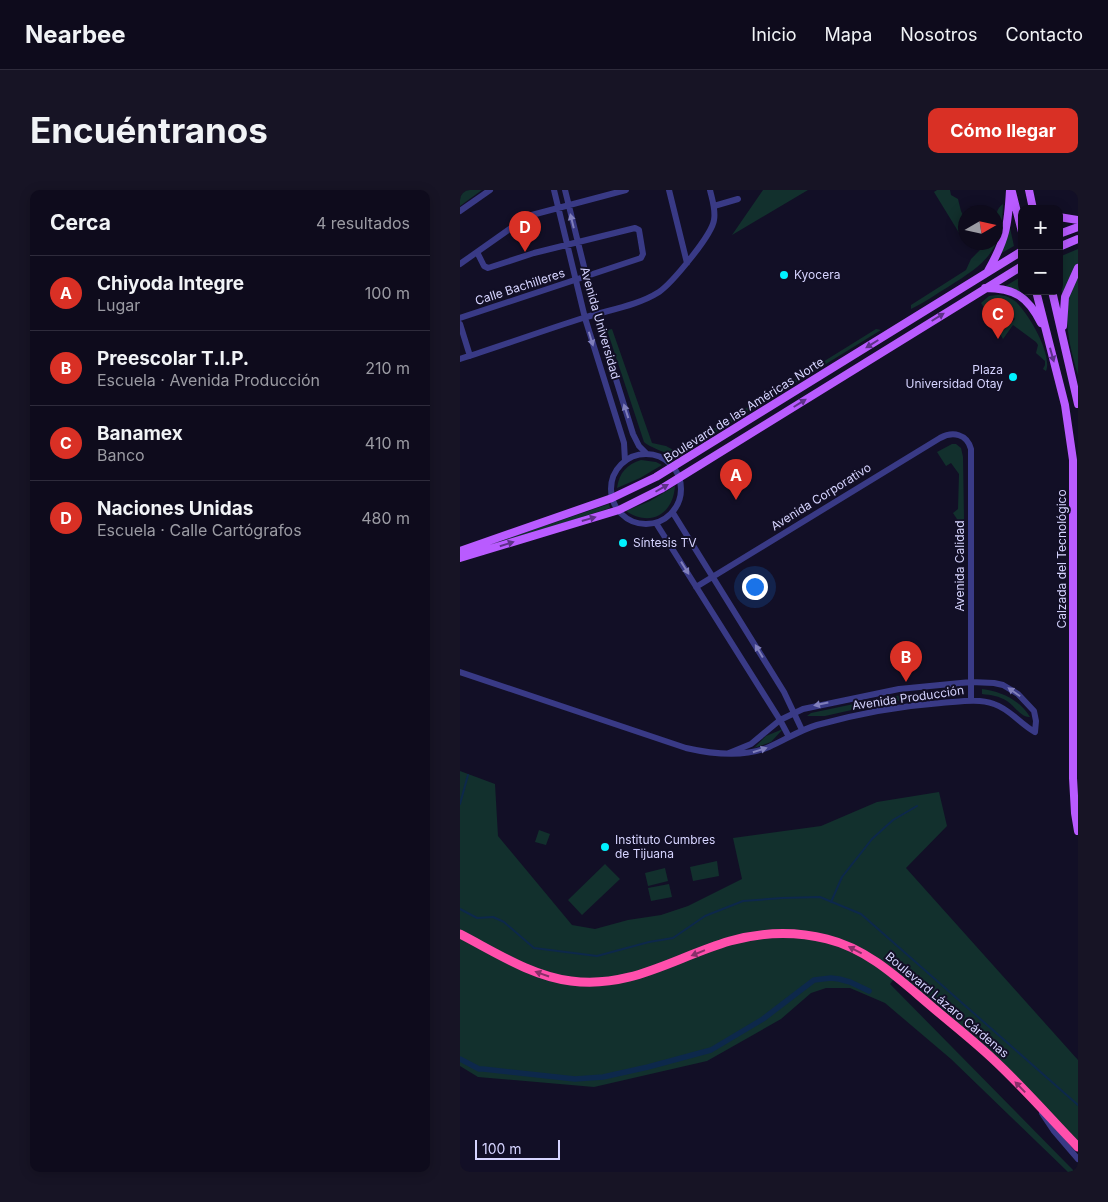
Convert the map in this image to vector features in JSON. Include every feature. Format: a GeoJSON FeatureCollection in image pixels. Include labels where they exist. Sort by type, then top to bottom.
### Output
{"type":"FeatureCollection","features":[{"type":"Feature","properties":{"kind":"highway","name":"Boulevard Lázaro Cárdenas"},"geometry":{"type":"LineString","coordinates":[[460,934],[514,962],[552,978],[604,983],[643,975],[716,946],[749,937],[788,933],[829,939],[852,948],[891,972],[993,1059],[1078,1148]]}},
{"type":"Feature","properties":{"kind":"main road"},"geometry":{"type":"LineString","coordinates":[[1011,190],[1018,217]]}},
{"type":"Feature","properties":{"kind":"main road"},"geometry":{"type":"LineString","coordinates":[[987,272],[1002,244],[1007,230],[1011,190]]}},
{"type":"Feature","properties":{"kind":"main road"},"geometry":{"type":"LineString","coordinates":[[1029,190],[1034,205]]}},
{"type":"Feature","properties":{"kind":"main road"},"geometry":{"type":"LineString","coordinates":[[1063,218],[1078,220]]}},
{"type":"Feature","properties":{"kind":"main road"},"geometry":{"type":"LineString","coordinates":[[1063,233],[1078,227]]}},
{"type":"Feature","properties":{"kind":"main road"},"geometry":{"type":"LineString","coordinates":[[1063,245],[1078,238]]}},
{"type":"Feature","properties":{"kind":"main road","name":"Boulevard de las Américas Norte"},"geometry":{"type":"LineString","coordinates":[[460,551],[612,498],[674,467],[1018,253]]}},
{"type":"Feature","properties":{"kind":"main road","name":"Boulevard de las Américas Norte"},"geometry":{"type":"LineString","coordinates":[[460,558],[618,510],[661,489],[983,288],[1018,268]]}},
{"type":"Feature","properties":{"kind":"main road"},"geometry":{"type":"LineString","coordinates":[[1062,338],[1066,297],[1078,268]]}},
{"type":"Feature","properties":{"kind":"main road"},"geometry":{"type":"LineString","coordinates":[[983,288],[998,288],[1018,294],[1032,309],[1046,335]]}},
{"type":"Feature","properties":{"kind":"main road","name":"Calzada del Tecnológico"},"geometry":{"type":"LineString","coordinates":[[1037,295],[1064,398],[1069,421],[1073,460],[1073,778],[1078,831]]}},
{"type":"Feature","properties":{"kind":"main road"},"geometry":{"type":"LineString","coordinates":[[1053,295],[1078,404]]}},
{"type":"Feature","properties":{"kind":"main road"},"geometry":{"type":"LineString","coordinates":[[756,415],[762,426]]}},
{"type":"Feature","properties":{"kind":"street"},"geometry":{"type":"LineString","coordinates":[[460,211],[490,190]]}},
{"type":"Feature","properties":{"kind":"street","name":"Avenida Universidad"},"geometry":{"type":"LineString","coordinates":[[554,190],[585,318],[621,431],[626,451],[625,461]]}},
{"type":"Feature","properties":{"kind":"street","name":"Avenida Universidad"},"geometry":{"type":"LineString","coordinates":[[565,190],[596,315],[633,434],[639,446],[647,454]]}},
{"type":"Feature","properties":{"kind":"street"},"geometry":{"type":"LineString","coordinates":[[460,264],[528,216],[626,190]]}},
{"type":"Feature","properties":{"kind":"street"},"geometry":{"type":"LineString","coordinates":[[669,190],[687,263]]}},
{"type":"Feature","properties":{"kind":"street"},"geometry":{"type":"LineString","coordinates":[[460,359],[633,304],[658,292],[672,282],[714,222],[714,206],[710,190]]}},
{"type":"Feature","properties":{"kind":"street"},"geometry":{"type":"LineString","coordinates":[[1034,205],[1035,190]]}},
{"type":"Feature","properties":{"kind":"street"},"geometry":{"type":"LineString","coordinates":[[714,206],[738,200]]}},
{"type":"Feature","properties":{"kind":"street","name":"Calle Bachilleres"},"geometry":{"type":"LineString","coordinates":[[460,318],[642,257],[639,230],[635,228],[578,243]]}},
{"type":"Feature","properties":{"kind":"street"},"geometry":{"type":"LineString","coordinates":[[477,252],[484,266],[488,268],[534,253],[578,243]]}},
{"type":"Feature","properties":{"kind":"street"},"geometry":{"type":"LineString","coordinates":[[460,324],[470,356]]}},
{"type":"Feature","properties":{"kind":"street","name":"Avenida Corporativo"},"geometry":{"type":"LineString","coordinates":[[696,587],[940,438],[950,434],[959,435]]}},
{"type":"Feature","properties":{"kind":"street","name":"Avenida Calidad"},"geometry":{"type":"LineString","coordinates":[[959,435],[967,440],[970,449],[971,701]]}},
{"type":"Feature","properties":{"kind":"street"},"geometry":{"type":"LineString","coordinates":[[647,454],[662,458],[674,467],[680,478],[681,496],[673,513],[656,523],[640,524],[632,521],[618,510],[612,498],[612,482],[615,474],[625,461],[647,454]]}},
{"type":"Feature","properties":{"kind":"street"},"geometry":{"type":"LineString","coordinates":[[673,513],[794,712],[802,730]]}},
{"type":"Feature","properties":{"kind":"street"},"geometry":{"type":"LineString","coordinates":[[656,523],[789,737]]}},
{"type":"Feature","properties":{"kind":"street","name":"Avenida Producción"},"geometry":{"type":"LineString","coordinates":[[460,672],[686,748],[704,752],[729,753],[753,752],[815,726],[876,712],[932,704],[971,701],[988,702],[1001,707],[1026,728],[1035,732],[1036,721],[1034,712],[1018,694],[994,682],[971,682],[899,689],[794,712],[780,720],[751,744],[729,753]]}},
{"type":"Feature","properties":{"kind":"street"},"geometry":{"type":"LineString","coordinates":[[1037,1104],[1050,1126],[1078,1159]]}},
{"type":"Feature","properties":{"kind":"green space"},"geometry":{"type":"Polygon","coordinates":[[[460,190],[482,190],[460,206],[460,190]]]}},
{"type":"Feature","properties":{"kind":"green space"},"geometry":{"type":"Polygon","coordinates":[[[763,190],[808,190],[732,235],[763,190]]]}},
{"type":"Feature","properties":{"kind":"green space"},"geometry":{"type":"Polygon","coordinates":[[[937,190],[950,190],[951,195],[958,199],[960,205],[958,231],[934,192],[937,190]]]}},
{"type":"Feature","properties":{"kind":"green space"},"geometry":{"type":"Polygon","coordinates":[[[1010,228],[1014,246],[1000,254],[1010,228]]]}},
{"type":"Feature","properties":{"kind":"green space"},"geometry":{"type":"Polygon","coordinates":[[[1078,249],[1078,263],[1063,296],[1063,295],[1063,255],[1078,249]]]}},
{"type":"Feature","properties":{"kind":"green space"},"geometry":{"type":"Polygon","coordinates":[[[980,250],[992,250],[982,263],[972,271],[911,309],[911,305],[966,270],[971,259],[980,250]]]}},
{"type":"Feature","properties":{"kind":"green space"},"geometry":{"type":"Polygon","coordinates":[[[1078,275],[1078,375],[1070,345],[1067,314],[1070,294],[1078,275]]]}},
{"type":"Feature","properties":{"kind":"green space"},"geometry":{"type":"Polygon","coordinates":[[[1018,278],[1018,294],[1004,287],[1018,278]]]}},
{"type":"Feature","properties":{"kind":"green space"},"geometry":{"type":"Polygon","coordinates":[[[989,296],[1007,296],[1015,301],[1026,314],[1043,345],[1046,355],[1046,371],[1043,369],[1045,361],[1036,353],[1038,345],[1036,342],[1013,325],[1003,339],[999,332],[1015,319],[1003,301],[986,311],[981,303],[989,296]]]}},
{"type":"Feature","properties":{"kind":"green space"},"geometry":{"type":"Polygon","coordinates":[[[612,329],[652,443],[666,446],[677,452],[770,393],[769,398],[678,457],[666,453],[644,442],[607,330],[612,329]]]}},
{"type":"Feature","properties":{"kind":"green space"},"geometry":{"type":"Polygon","coordinates":[[[876,329],[881,330],[787,388],[781,388],[876,329]]]}},
{"type":"Feature","properties":{"kind":"green space"},"geometry":{"type":"Polygon","coordinates":[[[952,444],[956,444],[961,448],[963,457],[964,519],[959,522],[953,513],[958,509],[959,474],[951,463],[946,466],[937,452],[952,444]]]}},
{"type":"Feature","properties":{"kind":"green space"},"geometry":{"type":"Polygon","coordinates":[[[641,460],[656,462],[662,465],[640,478],[617,488],[624,470],[641,460]]]}},
{"type":"Feature","properties":{"kind":"green space"},"geometry":{"type":"Polygon","coordinates":[[[675,486],[670,504],[659,515],[652,518],[644,518],[626,511],[650,501],[675,486]]]}},
{"type":"Feature","properties":{"kind":"green space"},"geometry":{"type":"Polygon","coordinates":[[[609,504],[610,508],[480,548],[609,504]]]}},
{"type":"Feature","properties":{"kind":"green space"},"geometry":{"type":"Polygon","coordinates":[[[962,689],[961,694],[887,702],[825,716],[807,716],[811,713],[887,697],[962,689]]]}},
{"type":"Feature","properties":{"kind":"green space"},"geometry":{"type":"Polygon","coordinates":[[[982,689],[1010,698],[1021,706],[1030,717],[1021,714],[1004,699],[982,694],[982,689]]]}},
{"type":"Feature","properties":{"kind":"green space"},"geometry":{"type":"Polygon","coordinates":[[[783,729],[771,742],[754,748],[766,736],[783,729]]]}},
{"type":"Feature","properties":{"kind":"green space"},"geometry":{"type":"Polygon","coordinates":[[[460,771],[495,784],[498,836],[572,925],[595,929],[628,920],[661,915],[688,906],[742,879],[733,838],[821,826],[877,802],[939,792],[947,826],[906,868],[1078,1060],[1078,1141],[898,974],[890,984],[1075,1172],[1068,1172],[951,1059],[885,1003],[850,988],[826,988],[811,993],[781,1019],[707,1061],[594,1087],[478,1077],[460,1066],[460,771]]]}},
{"type":"Feature","properties":{"kind":"green space"},"geometry":{"type":"Polygon","coordinates":[[[539,830],[550,834],[546,845],[535,842],[539,830]]]}},
{"type":"Feature","properties":{"kind":"green space"},"geometry":{"type":"Polygon","coordinates":[[[717,861],[719,876],[693,881],[690,867],[717,861]]]}},
{"type":"Feature","properties":{"kind":"green space"},"geometry":{"type":"Polygon","coordinates":[[[605,864],[620,879],[582,915],[568,900],[605,864]]]}},
{"type":"Feature","properties":{"kind":"green space"},"geometry":{"type":"Polygon","coordinates":[[[665,868],[668,881],[648,886],[645,873],[665,868]]]}},
{"type":"Feature","properties":{"kind":"green space"},"geometry":{"type":"Polygon","coordinates":[[[669,884],[672,897],[651,901],[648,888],[669,884]]]}},
{"type":"Feature","properties":{"kind":"waterway"},"geometry":{"type":"LineString","coordinates":[[460,804],[468,775]]}},
{"type":"Feature","properties":{"kind":"waterway"},"geometry":{"type":"LineString","coordinates":[[831,902],[842,877],[872,839],[893,820],[917,806]]}},
{"type":"Feature","properties":{"kind":"waterway"},"geometry":{"type":"LineString","coordinates":[[460,909],[477,918],[493,917],[504,922],[534,948],[597,956],[649,942],[673,938],[705,916],[743,901],[820,897],[861,914],[1078,1105]]}},
{"type":"Feature","properties":{"kind":"waterway"},"geometry":{"type":"LineString","coordinates":[[460,1059],[479,1069],[575,1079],[603,1077],[711,1050],[763,1019],[814,980],[839,979],[869,991]]}},
{"type":"Feature","properties":{"kind":"place","name":"Naciones Unidas"},"geometry":{"type":"Point","coordinates":[525,252]}},
{"type":"Feature","properties":{"kind":"place","name":"Kyocera"},"geometry":{"type":"Point","coordinates":[784,275]}},
{"type":"Feature","properties":{"kind":"place","name":"Banamex"},"geometry":{"type":"Point","coordinates":[998,339]}},
{"type":"Feature","properties":{"kind":"place","name":"Plaza Universidad Otay"},"geometry":{"type":"Point","coordinates":[1013,377]}},
{"type":"Feature","properties":{"kind":"place","name":"Chiyoda Integre"},"geometry":{"type":"Point","coordinates":[736,500]}},
{"type":"Feature","properties":{"kind":"place","name":"Síntesis TV"},"geometry":{"type":"Point","coordinates":[623,543]}},
{"type":"Feature","properties":{"kind":"place","name":"Preescolar T.I.P."},"geometry":{"type":"Point","coordinates":[906,682]}},
{"type":"Feature","properties":{"kind":"place","name":"Instituto Cumbres de Tijuana"},"geometry":{"type":"Point","coordinates":[605,847]}}]}
